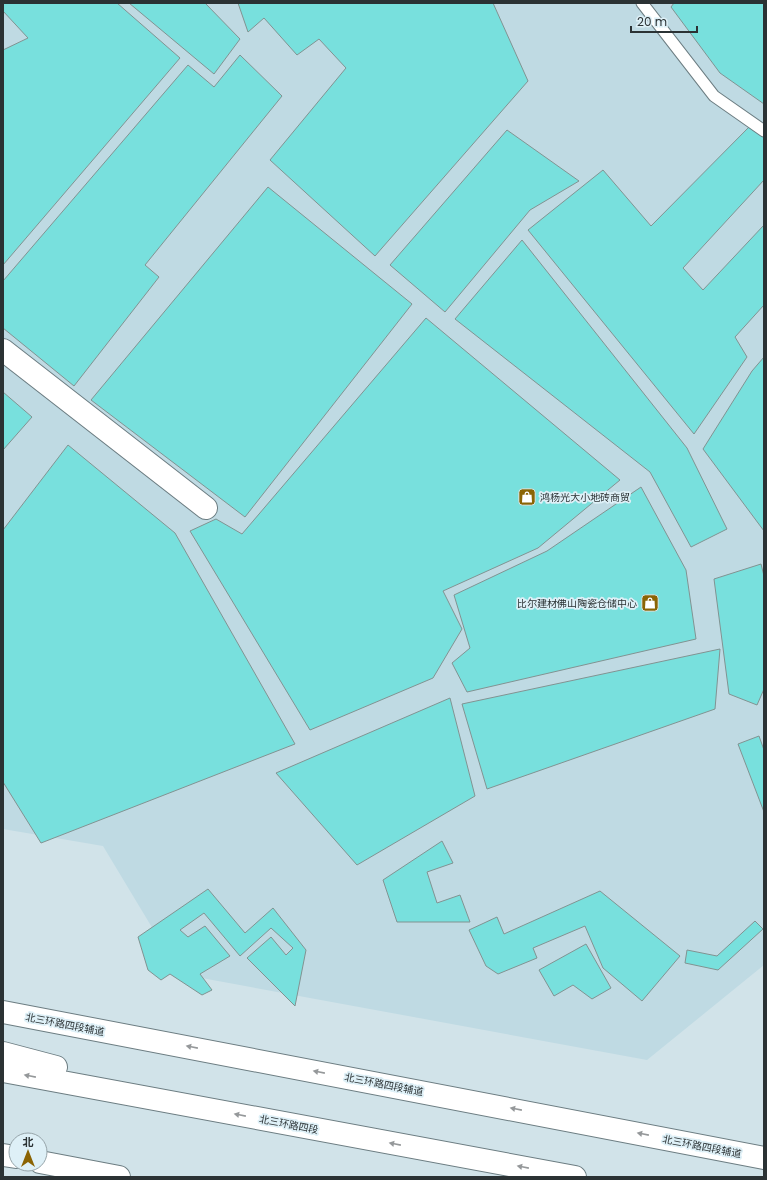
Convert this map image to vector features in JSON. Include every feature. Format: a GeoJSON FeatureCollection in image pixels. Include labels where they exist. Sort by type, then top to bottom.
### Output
{"type":"FeatureCollection","features":[{"type":"Feature","properties":{"kind":"main road"},"geometry":{"type":"LineString","coordinates":[[3,350],[206,508]]}},
{"type":"Feature","properties":{"kind":"main road","name":"北三环路四段辅道"},"geometry":{"type":"LineString","coordinates":[[3,1012],[764,1158]]}},
{"type":"Feature","properties":{"kind":"main road"},"geometry":{"type":"LineString","coordinates":[[3,1053],[212,1110]]}},
{"type":"Feature","properties":{"kind":"main road","name":"北三环路四段"},"geometry":{"type":"LineString","coordinates":[[3,1071],[575,1177]]}},
{"type":"Feature","properties":{"kind":"main road"},"geometry":{"type":"LineString","coordinates":[[48,1164],[118,1177]]}},
{"type":"Feature","properties":{"kind":"lane"},"geometry":{"type":"LineString","coordinates":[[642,3],[714,96],[764,131]]}},
{"type":"Feature","properties":{"kind":"shaded area"},"geometry":{"type":"Polygon","coordinates":[[[3,3],[764,3],[764,965],[647,1060],[180,974],[103,846],[3,829],[3,3]]]}},
{"type":"Feature","properties":{"kind":"building"},"geometry":{"type":"Polygon","coordinates":[[[3,3],[117,3],[180,58],[3,265],[3,50],[28,38],[3,11],[3,3]]]}},
{"type":"Feature","properties":{"kind":"building"},"geometry":{"type":"Polygon","coordinates":[[[129,3],[205,3],[240,39],[214,74],[129,3]]]}},
{"type":"Feature","properties":{"kind":"building"},"geometry":{"type":"Polygon","coordinates":[[[238,3],[493,3],[528,81],[375,256],[270,160],[346,68],[319,39],[297,55],[264,18],[248,32],[238,3]]]}},
{"type":"Feature","properties":{"kind":"building"},"geometry":{"type":"Polygon","coordinates":[[[674,3],[764,3],[764,104],[720,73],[671,7],[674,3]]]}},
{"type":"Feature","properties":{"kind":"building"},"geometry":{"type":"Polygon","coordinates":[[[240,55],[282,96],[145,265],[159,277],[74,386],[3,328],[3,281],[188,65],[214,87],[240,55]]]}},
{"type":"Feature","properties":{"kind":"building"},"geometry":{"type":"Polygon","coordinates":[[[750,126],[764,137],[764,180],[683,268],[703,290],[764,225],[764,305],[735,337],[747,357],[694,434],[528,230],[603,170],[651,226],[750,126]]]}},
{"type":"Feature","properties":{"kind":"building"},"geometry":{"type":"Polygon","coordinates":[[[507,130],[579,181],[530,210],[445,312],[390,265],[507,130]]]}},
{"type":"Feature","properties":{"kind":"building"},"geometry":{"type":"Polygon","coordinates":[[[268,187],[412,304],[245,517],[91,400],[268,187]]]}},
{"type":"Feature","properties":{"kind":"building"},"geometry":{"type":"Polygon","coordinates":[[[522,240],[687,448],[727,529],[691,547],[650,472],[455,319],[522,240]]]}},
{"type":"Feature","properties":{"kind":"building"},"geometry":{"type":"Polygon","coordinates":[[[426,318],[620,480],[538,548],[443,591],[462,629],[433,678],[310,730],[190,531],[216,519],[242,534],[426,318]]]}},
{"type":"Feature","properties":{"kind":"building"},"geometry":{"type":"Polygon","coordinates":[[[764,357],[764,531],[703,449],[752,371],[764,357]]]}},
{"type":"Feature","properties":{"kind":"building"},"geometry":{"type":"Polygon","coordinates":[[[3,392],[32,417],[3,450],[3,392]]]}},
{"type":"Feature","properties":{"kind":"building"},"geometry":{"type":"Polygon","coordinates":[[[68,445],[175,533],[295,744],[41,843],[3,782],[3,530],[68,445]]]}},
{"type":"Feature","properties":{"kind":"building"},"geometry":{"type":"Polygon","coordinates":[[[641,487],[686,570],[696,639],[467,692],[452,663],[470,648],[454,595],[547,551],[641,487]]]}},
{"type":"Feature","properties":{"kind":"building"},"geometry":{"type":"Polygon","coordinates":[[[761,564],[764,576],[764,689],[757,705],[729,694],[714,579],[761,564]]]}},
{"type":"Feature","properties":{"kind":"building"},"geometry":{"type":"Polygon","coordinates":[[[720,649],[715,709],[487,789],[462,704],[720,649]]]}},
{"type":"Feature","properties":{"kind":"building"},"geometry":{"type":"Polygon","coordinates":[[[450,698],[475,796],[357,865],[276,773],[450,698]]]}},
{"type":"Feature","properties":{"kind":"building"},"geometry":{"type":"Polygon","coordinates":[[[759,736],[764,750],[764,812],[738,744],[759,736]]]}},
{"type":"Feature","properties":{"kind":"building"},"geometry":{"type":"Polygon","coordinates":[[[442,841],[453,863],[427,872],[437,903],[460,895],[470,922],[397,922],[383,880],[442,841]]]}},
{"type":"Feature","properties":{"kind":"building"},"geometry":{"type":"Polygon","coordinates":[[[208,889],[245,933],[273,908],[306,950],[295,1006],[247,958],[271,937],[286,955],[293,948],[271,928],[240,956],[204,913],[180,930],[188,937],[205,926],[230,956],[200,974],[212,990],[202,995],[170,974],[161,980],[148,970],[138,937],[208,889]]]}},
{"type":"Feature","properties":{"kind":"building"},"geometry":{"type":"Polygon","coordinates":[[[600,891],[680,956],[642,1001],[603,968],[585,926],[533,948],[537,958],[498,974],[486,966],[469,930],[497,917],[504,934],[600,891]]]}},
{"type":"Feature","properties":{"kind":"building"},"geometry":{"type":"Polygon","coordinates":[[[755,921],[763,929],[718,970],[685,963],[687,950],[717,956],[755,921]]]}},
{"type":"Feature","properties":{"kind":"building"},"geometry":{"type":"Polygon","coordinates":[[[586,944],[611,988],[592,999],[573,985],[554,996],[539,970],[586,944]]]}},
{"type":"Feature","properties":{"kind":"place","name":"鸿杨光大小地砖商贸"},"geometry":{"type":"Point","coordinates":[527,497]}},
{"type":"Feature","properties":{"kind":"place","name":"比尔建材佛山陶瓷仓储中心"},"geometry":{"type":"Point","coordinates":[650,603]}}]}
